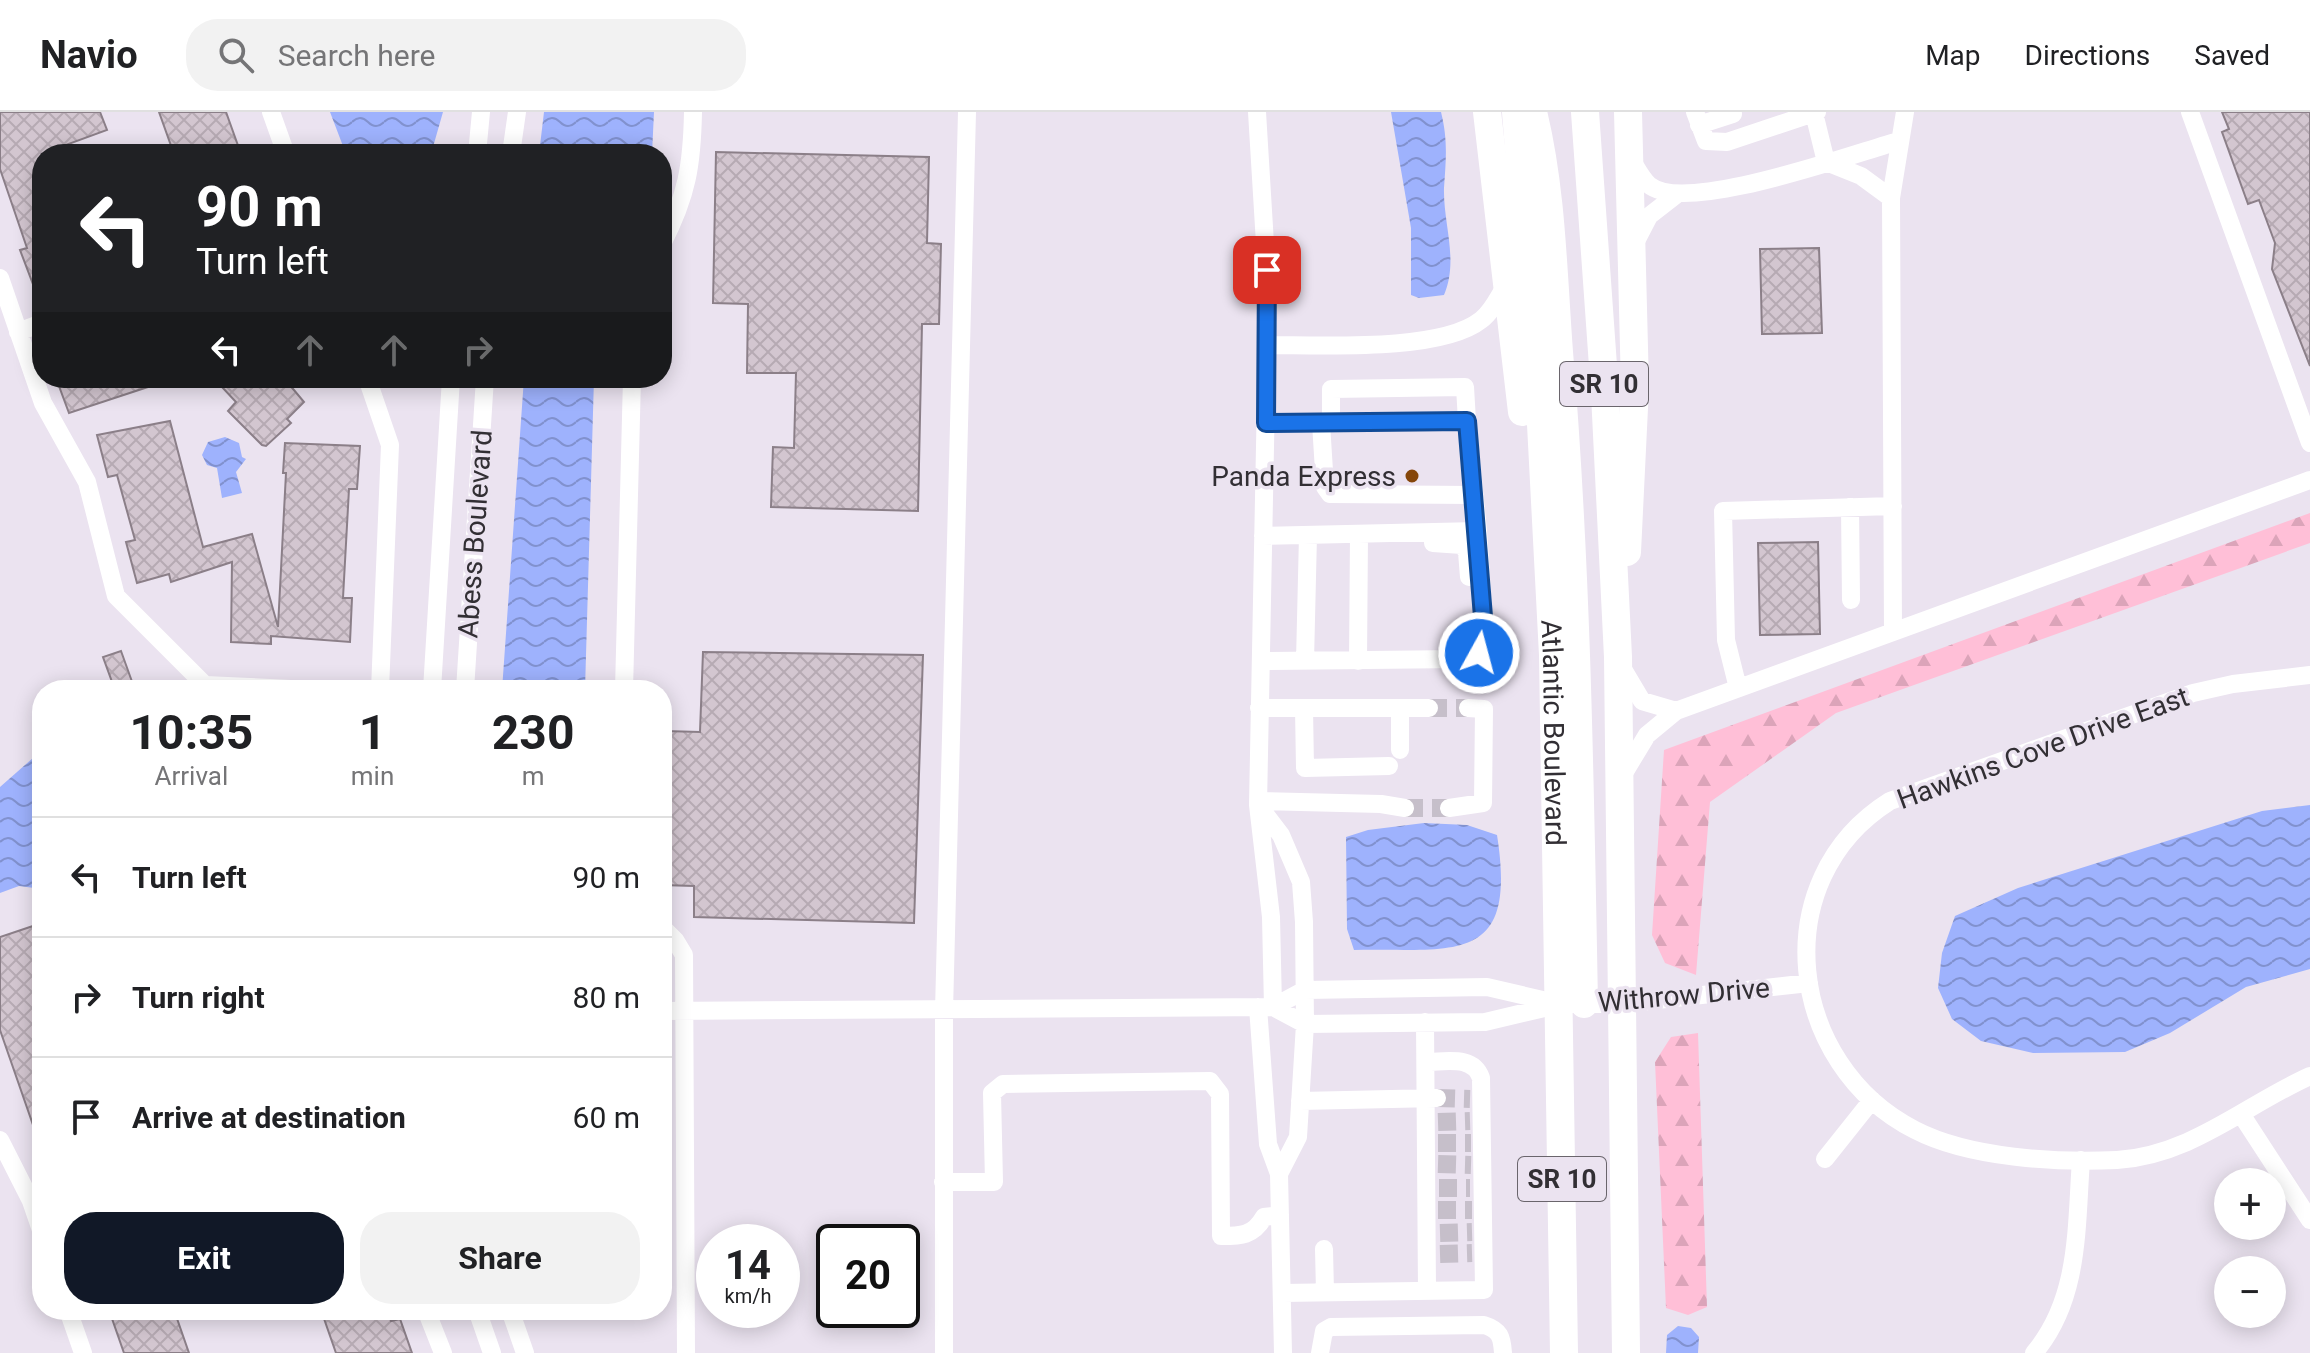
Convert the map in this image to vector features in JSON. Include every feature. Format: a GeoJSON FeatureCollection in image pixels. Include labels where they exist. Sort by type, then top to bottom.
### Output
{"type":"FeatureCollection","features":[{"type":"Feature","properties":{"kind":"highway"},"geometry":{"type":"LineString","coordinates":[[1487,112],[1553,655]]}},
{"type":"Feature","properties":{"kind":"highway","name":"Atlantic Boulevard"},"geometry":{"type":"LineString","coordinates":[[1516,112],[1540,405],[1572,1004],[1564,1353]]}},
{"type":"Feature","properties":{"kind":"highway"},"geometry":{"type":"LineString","coordinates":[[1533,112],[1543,152],[1565,438],[1579,736],[1572,1004]]}},
{"type":"Feature","properties":{"kind":"highway","name":"SR 10"},"geometry":{"type":"LineString","coordinates":[[1585,112],[1605,394],[1618,657],[1626,1353]]}},
{"type":"Feature","properties":{"kind":"highway"},"geometry":{"type":"LineString","coordinates":[[1618,657],[1630,519],[1635,387],[1628,112]]}},
{"type":"Feature","properties":{"kind":"street"},"geometry":{"type":"LineString","coordinates":[[271,112],[282,144]]}},
{"type":"Feature","properties":{"kind":"street"},"geometry":{"type":"LineString","coordinates":[[478,144],[481,112]]}},
{"type":"Feature","properties":{"kind":"street"},"geometry":{"type":"LineString","coordinates":[[512,144],[517,112]]}},
{"type":"Feature","properties":{"kind":"street"},"geometry":{"type":"LineString","coordinates":[[672,223],[686,194],[692,162],[693,112]]}},
{"type":"Feature","properties":{"kind":"street"},"geometry":{"type":"LineString","coordinates":[[944,1353],[944,1011],[967,112]]}},
{"type":"Feature","properties":{"kind":"street"},"geometry":{"type":"LineString","coordinates":[[1257,112],[1268,345],[1258,803],[1271,917],[1265,1007],[1268,1144],[1279,1174],[1283,1353]]}},
{"type":"Feature","properties":{"kind":"street"},"geometry":{"type":"LineString","coordinates":[[1893,632],[1891,198],[1905,112]]}},
{"type":"Feature","properties":{"kind":"street"},"geometry":{"type":"LineString","coordinates":[[2190,112],[2310,443]]}},
{"type":"Feature","properties":{"kind":"street"},"geometry":{"type":"LineString","coordinates":[[1733,114],[1697,118],[1706,141],[1727,142],[1807,114],[1826,162],[1861,176],[1891,198]]}},
{"type":"Feature","properties":{"kind":"street"},"geometry":{"type":"LineString","coordinates":[[1629,157],[1649,185],[1676,195],[1737,188],[1899,141]]}},
{"type":"Feature","properties":{"kind":"street"},"geometry":{"type":"LineString","coordinates":[[1632,249],[1649,216],[1676,195]]}},
{"type":"Feature","properties":{"kind":"street"},"geometry":{"type":"LineString","coordinates":[[0,278],[32,372]]}},
{"type":"Feature","properties":{"kind":"street"},"geometry":{"type":"LineString","coordinates":[[1268,345],[1415,341],[1451,335],[1484,319],[1506,285]]}},
{"type":"Feature","properties":{"kind":"street"},"geometry":{"type":"LineString","coordinates":[[18,332],[32,327]]}},
{"type":"Feature","properties":{"kind":"street"},"geometry":{"type":"LineString","coordinates":[[1261,661],[1453,659],[1472,656],[1484,647],[1478,531],[1465,387],[1331,389],[1326,423],[1325,487],[1330,494],[1474,495]]}},
{"type":"Feature","properties":{"kind":"street"},"geometry":{"type":"LineString","coordinates":[[38,388],[87,482],[116,596],[200,680]]}},
{"type":"Feature","properties":{"kind":"street"},"geometry":{"type":"LineString","coordinates":[[370,388],[390,445],[380,680]]}},
{"type":"Feature","properties":{"kind":"street","name":"Abess Boulevard"},"geometry":{"type":"LineString","coordinates":[[433,680],[450,388]]}},
{"type":"Feature","properties":{"kind":"street","name":"Abess Boulevard"},"geometry":{"type":"LineString","coordinates":[[466,680],[484,388]]}},
{"type":"Feature","properties":{"kind":"street"},"geometry":{"type":"LineString","coordinates":[[624,680],[632,388]]}},
{"type":"Feature","properties":{"kind":"street"},"geometry":{"type":"LineString","coordinates":[[1266,423],[1467,421]]}},
{"type":"Feature","properties":{"kind":"street"},"geometry":{"type":"LineString","coordinates":[[1621,778],[1647,735],[1676,711],[2310,480]]}},
{"type":"Feature","properties":{"kind":"street"},"geometry":{"type":"LineString","coordinates":[[1738,688],[1726,640],[1723,511],[1893,506]]}},
{"type":"Feature","properties":{"kind":"street"},"geometry":{"type":"LineString","coordinates":[[1850,507],[1851,600]]}},
{"type":"Feature","properties":{"kind":"street"},"geometry":{"type":"LineString","coordinates":[[1263,536],[1478,531]]}},
{"type":"Feature","properties":{"kind":"street"},"geometry":{"type":"LineString","coordinates":[[1380,533],[1408,543],[1462,545],[1467,552],[1471,642],[1453,659]]}},
{"type":"Feature","properties":{"kind":"street"},"geometry":{"type":"LineString","coordinates":[[1358,661],[1359,534]]}},
{"type":"Feature","properties":{"kind":"street"},"geometry":{"type":"LineString","coordinates":[[1305,661],[1308,535]]}},
{"type":"Feature","properties":{"kind":"street"},"geometry":{"type":"LineString","coordinates":[[1618,657],[1631,687],[1642,701],[1676,711]]}},
{"type":"Feature","properties":{"kind":"street","name":"Hawkins Cove Drive East"},"geometry":{"type":"LineString","coordinates":[[2310,675],[2233,684],[2193,693],[1890,801],[1850,833],[1821,875],[1807,924],[1809,983],[1825,1037],[1841,1065],[1872,1100],[1915,1131],[1966,1149],[2081,1160],[2118,1160],[2166,1151],[2211,1133],[2277,1090],[2310,1076]]}},
{"type":"Feature","properties":{"kind":"street"},"geometry":{"type":"LineString","coordinates":[[1259,708],[1429,708]]}},
{"type":"Feature","properties":{"kind":"street"},"geometry":{"type":"LineString","coordinates":[[1304,708],[1305,768],[1389,766]]}},
{"type":"Feature","properties":{"kind":"street"},"geometry":{"type":"LineString","coordinates":[[1400,708],[1400,750]]}},
{"type":"Feature","properties":{"kind":"street"},"geometry":{"type":"LineString","coordinates":[[1454,803],[1483,803],[1484,709],[1468,708]]}},
{"type":"Feature","properties":{"kind":"street"},"geometry":{"type":"LineString","coordinates":[[1258,803],[1405,803]]}},
{"type":"Feature","properties":{"kind":"street"},"geometry":{"type":"LineString","coordinates":[[1258,803],[1281,835],[1301,882],[1305,1024],[1298,1137],[1279,1174]]}},
{"type":"Feature","properties":{"kind":"street"},"geometry":{"type":"LineString","coordinates":[[672,937],[684,955],[686,1353]]}},
{"type":"Feature","properties":{"kind":"street","name":"Withrow Drive"},"geometry":{"type":"LineString","coordinates":[[1572,1004],[1622,1004],[1809,983]]}},
{"type":"Feature","properties":{"kind":"street"},"geometry":{"type":"LineString","coordinates":[[672,1011],[1265,1007],[1305,990],[1487,987],[1572,1004]]}},
{"type":"Feature","properties":{"kind":"street"},"geometry":{"type":"LineString","coordinates":[[1265,1007],[1305,1024],[1485,1022],[1572,1004]]}},
{"type":"Feature","properties":{"kind":"street"},"geometry":{"type":"LineString","coordinates":[[1425,1022],[1426,1062],[1432,1098],[1434,1254],[1427,1290]]}},
{"type":"Feature","properties":{"kind":"street"},"geometry":{"type":"LineString","coordinates":[[1426,1062],[1470,1062],[1478,1068],[1481,1078],[1476,1099],[1476,1188],[1477,1253],[1484,1290],[1484,1325]]}},
{"type":"Feature","properties":{"kind":"street"},"geometry":{"type":"LineString","coordinates":[[943,1182],[994,1182],[992,1093],[1003,1084],[1210,1081],[1220,1094],[1221,1236],[1245,1235],[1254,1231],[1264,1217],[1280,1215]]}},
{"type":"Feature","properties":{"kind":"street"},"geometry":{"type":"LineString","coordinates":[[1300,1101],[1432,1098]]}},
{"type":"Feature","properties":{"kind":"street"},"geometry":{"type":"LineString","coordinates":[[1825,1159],[1872,1100]]}},
{"type":"Feature","properties":{"kind":"street"},"geometry":{"type":"LineString","coordinates":[[2241,1114],[2310,1220]]}},
{"type":"Feature","properties":{"kind":"street"},"geometry":{"type":"LineString","coordinates":[[0,1140],[32,1191]]}},
{"type":"Feature","properties":{"kind":"street"},"geometry":{"type":"LineString","coordinates":[[2034,1353],[2055,1322],[2070,1282],[2081,1160]]}},
{"type":"Feature","properties":{"kind":"street"},"geometry":{"type":"LineString","coordinates":[[1324,1249],[1325,1292]]}},
{"type":"Feature","properties":{"kind":"street"},"geometry":{"type":"LineString","coordinates":[[1282,1293],[1484,1290]]}},
{"type":"Feature","properties":{"kind":"street"},"geometry":{"type":"LineString","coordinates":[[71,1320],[83,1353]]}},
{"type":"Feature","properties":{"kind":"street"},"geometry":{"type":"LineString","coordinates":[[430,1320],[443,1353]]}},
{"type":"Feature","properties":{"kind":"street"},"geometry":{"type":"LineString","coordinates":[[480,1320],[492,1353]]}},
{"type":"Feature","properties":{"kind":"street"},"geometry":{"type":"LineString","coordinates":[[513,1320],[525,1353]]}},
{"type":"Feature","properties":{"kind":"street"},"geometry":{"type":"LineString","coordinates":[[1320,1353],[1324,1331],[1331,1327],[1484,1325],[1496,1329],[1502,1339],[1503,1353]]}},
{"type":"Feature","properties":{"kind":"green space"},"geometry":{"type":"Polygon","coordinates":[[[2310,513],[2310,543],[1836,713],[1710,802],[1696,975],[1665,963],[1652,935],[1664,750],[2310,513]]]}},
{"type":"Feature","properties":{"kind":"green space"},"geometry":{"type":"Polygon","coordinates":[[[1698,1033],[1707,1307],[1688,1315],[1666,1308],[1655,1062],[1671,1037],[1698,1033]]]}},
{"type":"Feature","properties":{"kind":"water"},"geometry":{"type":"Polygon","coordinates":[[[330,112],[443,112],[434,144],[342,144],[330,112]]]}},
{"type":"Feature","properties":{"kind":"water"},"geometry":{"type":"Polygon","coordinates":[[[544,112],[654,112],[652,144],[540,144],[544,112]]]}},
{"type":"Feature","properties":{"kind":"water"},"geometry":{"type":"Polygon","coordinates":[[[1391,112],[1441,112],[1446,141],[1444,201],[1450,255],[1444,295],[1419,298],[1411,295],[1411,228],[1391,112]]]}},
{"type":"Feature","properties":{"kind":"water"},"geometry":{"type":"Polygon","coordinates":[[[523,388],[594,388],[585,680],[503,680],[523,388]]]}},
{"type":"Feature","properties":{"kind":"water"},"geometry":{"type":"Polygon","coordinates":[[[225,437],[239,443],[242,457],[246,459],[236,472],[242,493],[222,498],[217,468],[207,465],[202,455],[208,442],[225,437]]]}},
{"type":"Feature","properties":{"kind":"water"},"geometry":{"type":"Polygon","coordinates":[[[32,759],[32,888],[19,886],[0,893],[0,787],[32,759]]]}},
{"type":"Feature","properties":{"kind":"water"},"geometry":{"type":"Polygon","coordinates":[[[2310,805],[2310,969],[2246,987],[2170,1033],[2125,1052],[2033,1053],[1981,1041],[1952,1019],[1938,988],[1942,953],[1955,916],[2018,888],[2262,811],[2310,805]]]}},
{"type":"Feature","properties":{"kind":"water"},"geometry":{"type":"Polygon","coordinates":[[[1424,823],[1467,825],[1497,835],[1501,878],[1498,908],[1487,929],[1471,941],[1449,948],[1354,950],[1347,929],[1346,837],[1368,830],[1424,823]]]}},
{"type":"Feature","properties":{"kind":"water"},"geometry":{"type":"Polygon","coordinates":[[[1678,1326],[1691,1328],[1699,1337],[1698,1353],[1666,1353],[1667,1335],[1678,1326]]]}},
{"type":"Feature","properties":{"kind":"building"},"geometry":{"type":"Polygon","coordinates":[[[0,112],[100,112],[107,130],[68,144],[32,144],[32,282],[20,250],[27,248],[0,169],[0,112]]]}},
{"type":"Feature","properties":{"kind":"building"},"geometry":{"type":"Polygon","coordinates":[[[159,112],[226,112],[237,144],[170,144],[159,112]]]}},
{"type":"Feature","properties":{"kind":"building"},"geometry":{"type":"Polygon","coordinates":[[[2222,112],[2310,112],[2310,366],[2272,269],[2275,243],[2259,200],[2248,204],[2222,132],[2229,129],[2222,112]]]}},
{"type":"Feature","properties":{"kind":"building"},"geometry":{"type":"Polygon","coordinates":[[[716,152],[929,157],[927,243],[941,244],[939,324],[922,324],[918,511],[771,507],[773,447],[794,448],[796,373],[747,373],[748,304],[713,303],[716,152]]]}},
{"type":"Feature","properties":{"kind":"building"},"geometry":{"type":"Polygon","coordinates":[[[1819,248],[1822,333],[1762,334],[1760,249],[1819,248]]]}},
{"type":"Feature","properties":{"kind":"building"},"geometry":{"type":"Polygon","coordinates":[[[60,388],[145,388],[69,413],[60,388]]]}},
{"type":"Feature","properties":{"kind":"building"},"geometry":{"type":"Polygon","coordinates":[[[223,388],[292,388],[304,402],[287,419],[291,423],[266,446],[228,411],[236,402],[223,388]]]}},
{"type":"Feature","properties":{"kind":"building"},"geometry":{"type":"Polygon","coordinates":[[[170,421],[203,547],[252,534],[278,627],[285,443],[360,446],[357,489],[349,489],[343,598],[352,598],[350,642],[271,636],[271,644],[231,642],[232,562],[171,582],[169,574],[137,583],[126,542],[135,540],[117,475],[108,477],[97,435],[170,421]]]}},
{"type":"Feature","properties":{"kind":"building"},"geometry":{"type":"Polygon","coordinates":[[[1818,542],[1820,634],[1760,635],[1758,543],[1818,542]]]}},
{"type":"Feature","properties":{"kind":"building"},"geometry":{"type":"Polygon","coordinates":[[[121,651],[131,680],[111,680],[103,657],[121,651]]]}},
{"type":"Feature","properties":{"kind":"building"},"geometry":{"type":"Polygon","coordinates":[[[703,652],[923,655],[914,923],[694,917],[694,886],[672,885],[672,731],[700,732],[703,652]]]}},
{"type":"Feature","properties":{"kind":"building"},"geometry":{"type":"Polygon","coordinates":[[[32,926],[32,1122],[0,1030],[0,937],[32,926]]]}},
{"type":"Feature","properties":{"kind":"building"},"geometry":{"type":"Polygon","coordinates":[[[112,1320],[177,1320],[189,1353],[124,1353],[112,1320]]]}},
{"type":"Feature","properties":{"kind":"building"},"geometry":{"type":"Polygon","coordinates":[[[324,1320],[400,1320],[412,1353],[336,1353],[324,1320]]]}},
{"type":"Feature","properties":{"kind":"tunnel"},"geometry":{"type":"LineString","coordinates":[[1429,708],[1468,708]]}},
{"type":"Feature","properties":{"kind":"tunnel"},"geometry":{"type":"LineString","coordinates":[[1405,808],[1449,808]]}},
{"type":"Feature","properties":{"kind":"tunnel"},"geometry":{"type":"LineString","coordinates":[[1437,1098],[1470,1099]]}},
{"type":"Feature","properties":{"kind":"tunnel"},"geometry":{"type":"LineString","coordinates":[[1438,1122],[1470,1121]]}},
{"type":"Feature","properties":{"kind":"tunnel"},"geometry":{"type":"LineString","coordinates":[[1438,1143],[1471,1143]]}},
{"type":"Feature","properties":{"kind":"tunnel"},"geometry":{"type":"LineString","coordinates":[[1438,1164],[1471,1165]]}},
{"type":"Feature","properties":{"kind":"tunnel"},"geometry":{"type":"LineString","coordinates":[[1439,1188],[1470,1188]]}},
{"type":"Feature","properties":{"kind":"tunnel"},"geometry":{"type":"LineString","coordinates":[[1438,1210],[1472,1210]]}},
{"type":"Feature","properties":{"kind":"tunnel"},"geometry":{"type":"LineString","coordinates":[[1440,1233],[1472,1232]]}},
{"type":"Feature","properties":{"kind":"tunnel"},"geometry":{"type":"LineString","coordinates":[[1440,1254],[1472,1253]]}},
{"type":"Feature","properties":{"kind":"place","name":"Panda Express"},"geometry":{"type":"Point","coordinates":[1412,476]}},
{"type":"Feature","properties":{"kind":"route"},"geometry":{"type":"LineString","coordinates":[[1267,270],[1266,423],[1467,421],[1485,641],[1479,653]]}}]}
